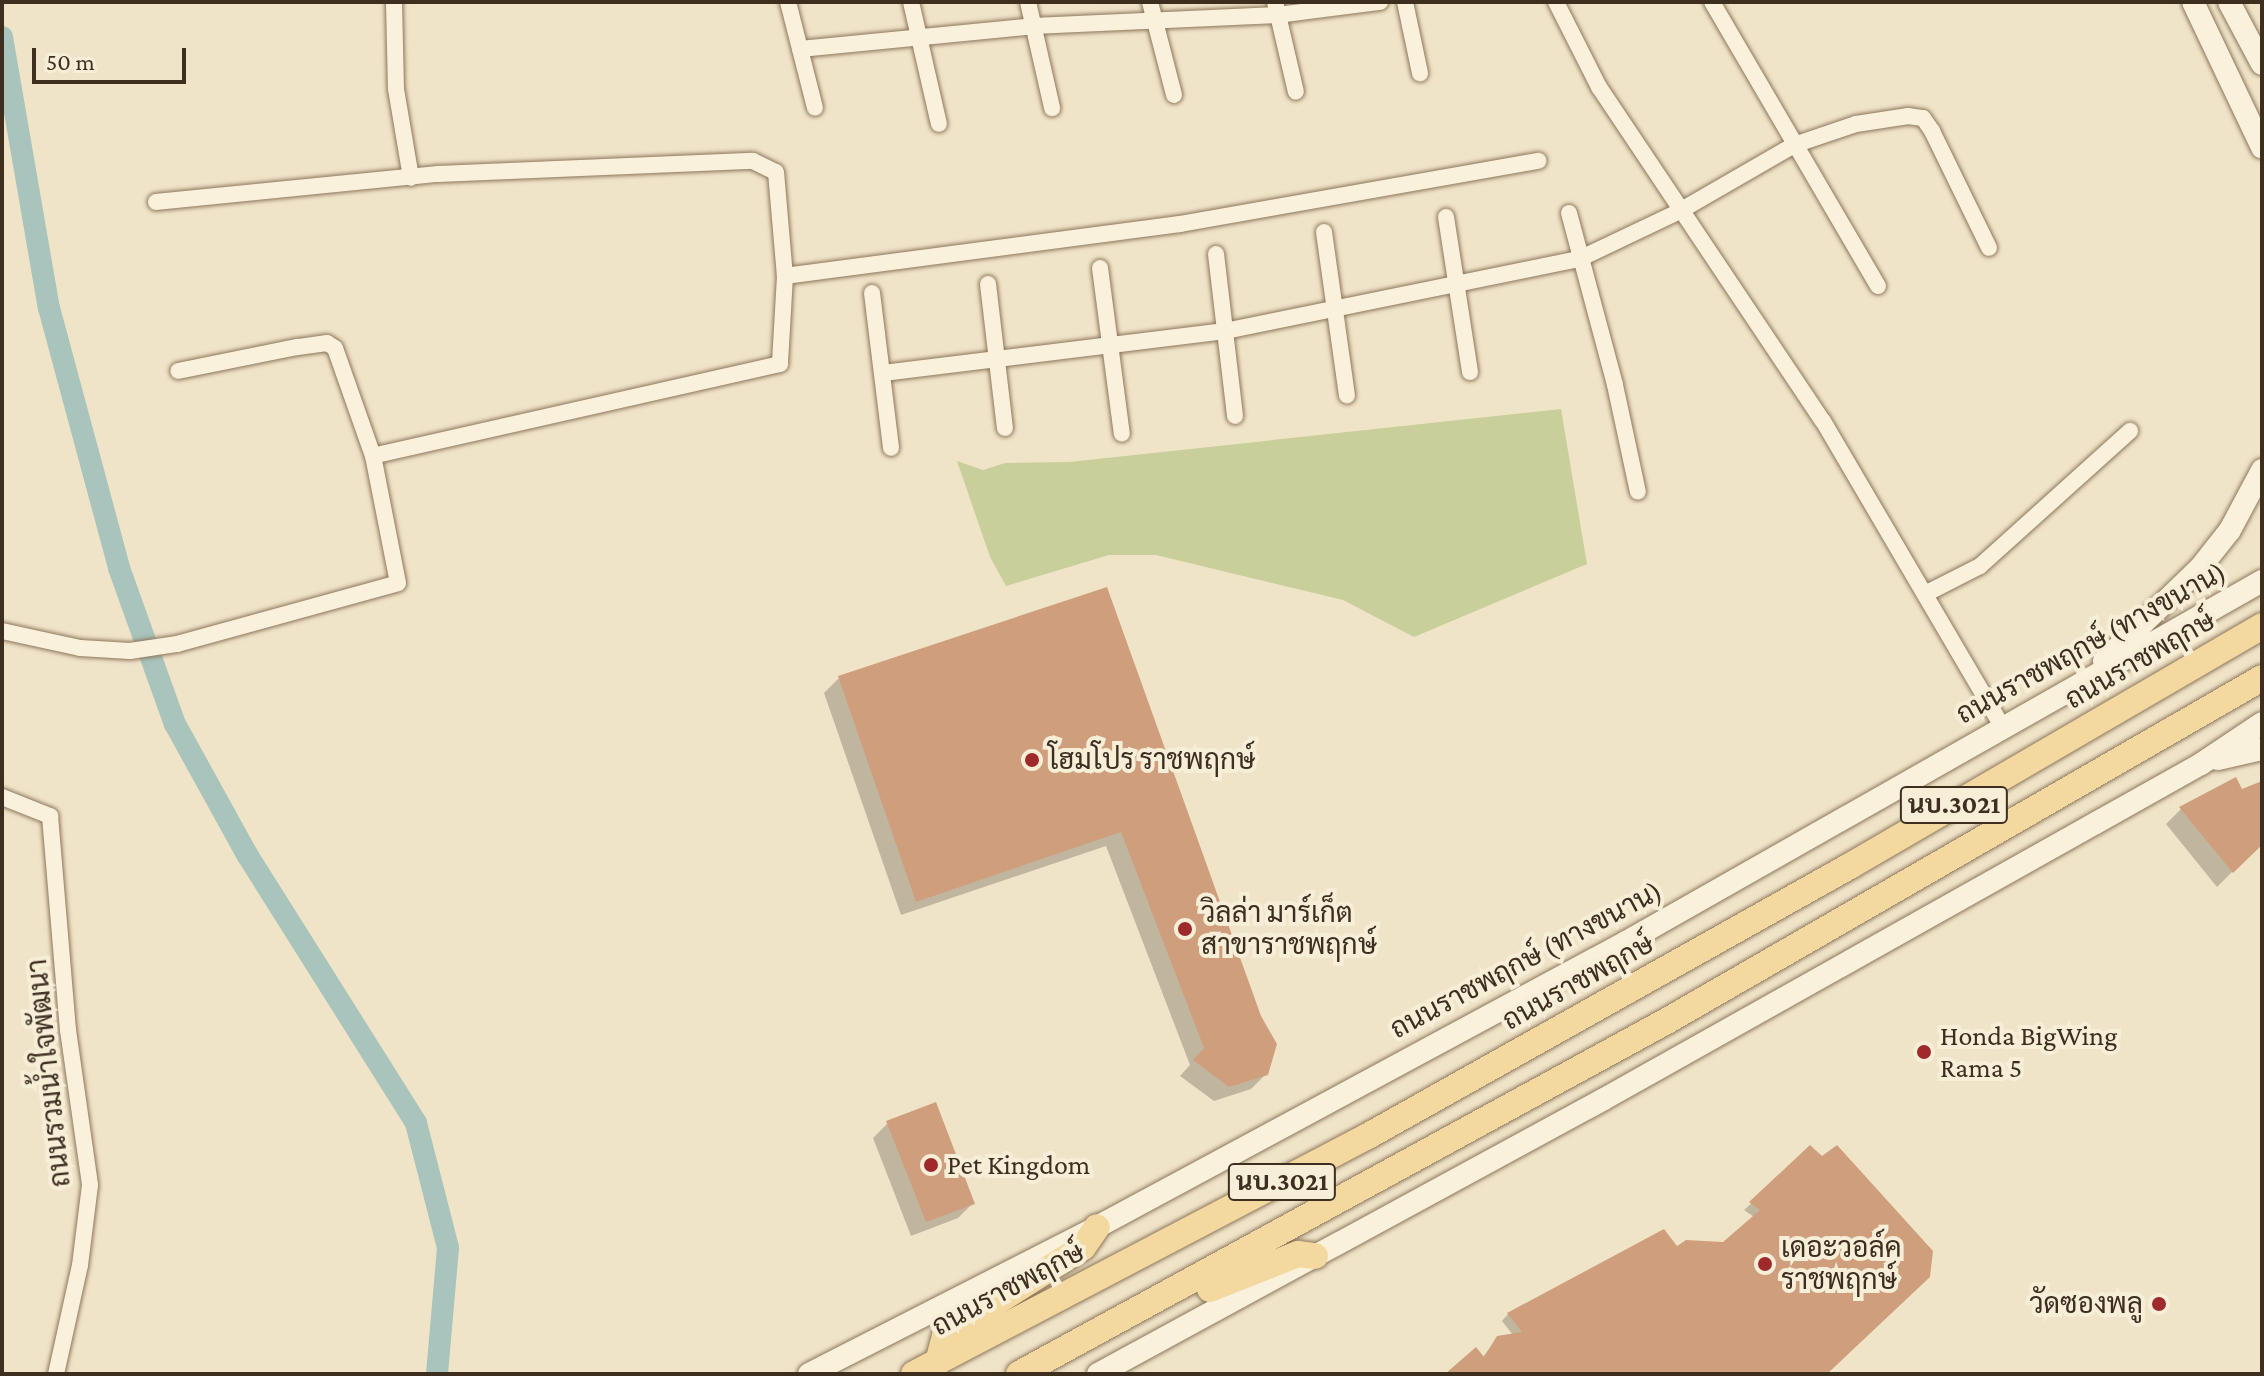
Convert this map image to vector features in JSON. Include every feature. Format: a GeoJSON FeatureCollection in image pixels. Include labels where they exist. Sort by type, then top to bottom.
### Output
{"type":"FeatureCollection","features":[{"type":"Feature","properties":{"kind":"main road"},"geometry":{"type":"LineString","coordinates":[[2193,2],[2262,147]]}},
{"type":"Feature","properties":{"kind":"main road"},"geometry":{"type":"LineString","coordinates":[[2229,2],[2262,64]]}},
{"type":"Feature","properties":{"kind":"main road"},"geometry":{"type":"LineString","coordinates":[[2089,676],[2200,568],[2230,530],[2262,470]]}},
{"type":"Feature","properties":{"kind":"main road","name":"ถนนราชพฤกษ์ (ทางขนาน)"},"geometry":{"type":"LineString","coordinates":[[809,1374],[1097,1227],[1626,942],[2001,725],[2214,612],[2262,581]]}},
{"type":"Feature","properties":{"kind":"main road","name":"ถนนราชพฤกษ์"},"geometry":{"type":"LineString","coordinates":[[914,1374],[1382,1128],[1850,866],[2262,626]]}},
{"type":"Feature","properties":{"kind":"main road","name":"นบ.3021"},"geometry":{"type":"LineString","coordinates":[[1019,1374],[1161,1300],[1665,1022],[2262,678]]}},
{"type":"Feature","properties":{"kind":"main road","name":"นบ.3021"},"geometry":{"type":"LineString","coordinates":[[1098,1374],[2201,764],[2262,723]]}},
{"type":"Feature","properties":{"kind":"main road"},"geometry":{"type":"LineString","coordinates":[[2201,764],[2262,749]]}},
{"type":"Feature","properties":{"kind":"main road"},"geometry":{"type":"LineString","coordinates":[[938,1362],[945,1336],[1083,1247],[1097,1227]]}},
{"type":"Feature","properties":{"kind":"main road"},"geometry":{"type":"LineString","coordinates":[[1161,1300],[1189,1298],[1298,1254],[1315,1256]]}},
{"type":"Feature","properties":{"kind":"street"},"geometry":{"type":"LineString","coordinates":[[394,2],[396,89],[411,178]]}},
{"type":"Feature","properties":{"kind":"street"},"geometry":{"type":"LineString","coordinates":[[788,2],[815,108]]}},
{"type":"Feature","properties":{"kind":"street"},"geometry":{"type":"LineString","coordinates":[[911,2],[939,124]]}},
{"type":"Feature","properties":{"kind":"street"},"geometry":{"type":"LineString","coordinates":[[1028,2],[1052,108]]}},
{"type":"Feature","properties":{"kind":"street"},"geometry":{"type":"LineString","coordinates":[[1150,2],[1174,95]]}},
{"type":"Feature","properties":{"kind":"street"},"geometry":{"type":"LineString","coordinates":[[800,49],[919,35],[1033,26],[1155,22],[1277,8],[1380,2]]}},
{"type":"Feature","properties":{"kind":"street"},"geometry":{"type":"LineString","coordinates":[[1405,2],[1420,73]]}},
{"type":"Feature","properties":{"kind":"street"},"geometry":{"type":"LineString","coordinates":[[1556,2],[1599,87],[1678,212],[1823,421],[2001,725]]}},
{"type":"Feature","properties":{"kind":"street"},"geometry":{"type":"LineString","coordinates":[[1712,2],[1878,286]]}},
{"type":"Feature","properties":{"kind":"street"},"geometry":{"type":"LineString","coordinates":[[1277,8],[1296,92]]}},
{"type":"Feature","properties":{"kind":"street"},"geometry":{"type":"LineString","coordinates":[[883,373],[1225,331],[1453,282],[1579,259],[1678,212],[1794,145],[1856,124],[1923,118],[1989,248]]}},
{"type":"Feature","properties":{"kind":"street"},"geometry":{"type":"LineString","coordinates":[[156,202],[411,178],[753,161],[769,165],[776,172],[785,276],[784,356],[774,367],[373,456]]}},
{"type":"Feature","properties":{"kind":"street"},"geometry":{"type":"LineString","coordinates":[[785,276],[1180,224],[1538,161]]}},
{"type":"Feature","properties":{"kind":"street"},"geometry":{"type":"LineString","coordinates":[[1569,213],[1615,385],[1638,492]]}},
{"type":"Feature","properties":{"kind":"street"},"geometry":{"type":"LineString","coordinates":[[1446,217],[1453,282],[1470,372]]}},
{"type":"Feature","properties":{"kind":"street"},"geometry":{"type":"LineString","coordinates":[[1324,232],[1347,395]]}},
{"type":"Feature","properties":{"kind":"street"},"geometry":{"type":"LineString","coordinates":[[1216,254],[1235,416]]}},
{"type":"Feature","properties":{"kind":"street"},"geometry":{"type":"LineString","coordinates":[[1100,268],[1113,346],[1122,434]]}},
{"type":"Feature","properties":{"kind":"street"},"geometry":{"type":"LineString","coordinates":[[988,284],[1000,358],[1005,428]]}},
{"type":"Feature","properties":{"kind":"street"},"geometry":{"type":"LineString","coordinates":[[872,293],[891,448]]}},
{"type":"Feature","properties":{"kind":"street"},"geometry":{"type":"LineString","coordinates":[[2,631],[80,648],[130,651],[177,644],[398,583],[373,456],[340,356],[327,343],[178,371]]}},
{"type":"Feature","properties":{"kind":"street"},"geometry":{"type":"LineString","coordinates":[[1925,594],[1980,566],[2130,431]]}},
{"type":"Feature","properties":{"kind":"street","name":"ถนนรวมน้ำใจพัฒนา"},"geometry":{"type":"LineString","coordinates":[[2,797],[50,816],[68,1030],[90,1185],[80,1265],[56,1374]]}},
{"type":"Feature","properties":{"kind":"green space"},"geometry":{"type":"Polygon","coordinates":[[[1561,409],[1587,564],[1414,637],[1343,600],[1156,555],[1109,555],[1006,586],[990,557],[957,461],[983,470],[1005,463],[1069,462],[1561,409]]]}},
{"type":"Feature","properties":{"kind":"building"},"geometry":{"type":"Polygon","coordinates":[[[1107,587],[1261,1016],[1277,1044],[1268,1075],[1229,1087],[1193,1060],[1204,1048],[1121,832],[916,902],[838,676],[1107,587]]]}},
{"type":"Feature","properties":{"kind":"building"},"geometry":{"type":"Polygon","coordinates":[[[2236,777],[2242,789],[2262,781],[2262,845],[2233,873],[2179,807],[2236,777]]]}},
{"type":"Feature","properties":{"kind":"building"},"geometry":{"type":"Polygon","coordinates":[[[936,1102],[975,1204],[926,1222],[886,1121],[936,1102]]]}},
{"type":"Feature","properties":{"kind":"building","name":"เดอะวอล์ค ราชพฤกษ์"},"geometry":{"type":"Polygon","coordinates":[[[1810,1145],[1822,1156],[1837,1145],[1933,1251],[1930,1277],[1827,1374],[1445,1374],[1476,1347],[1484,1357],[1497,1336],[1522,1332],[1507,1313],[1664,1229],[1677,1246],[1686,1240],[1723,1242],[1760,1210],[1749,1202],[1810,1145]]]}},
{"type":"Feature","properties":{"kind":"waterway"},"geometry":{"type":"LineString","coordinates":[[2,37],[49,308],[119,568],[175,724],[248,856],[416,1123],[448,1248],[437,1374]]}},
{"type":"Feature","properties":{"kind":"place","name":"โฮมโปร ราชพฤกษ์"},"geometry":{"type":"Point","coordinates":[1032,760]}},
{"type":"Feature","properties":{"kind":"place","name":"วิลล่า มาร์เก็ต สาขาราชพฤกษ์"},"geometry":{"type":"Point","coordinates":[1185,929]}},
{"type":"Feature","properties":{"kind":"place","name":"Honda BigWing Rama 5"},"geometry":{"type":"Point","coordinates":[1924,1052]}},
{"type":"Feature","properties":{"kind":"place","name":"Pet Kingdom"},"geometry":{"type":"Point","coordinates":[931,1165]}},
{"type":"Feature","properties":{"kind":"place","name":"เดอะวอล์ค ราชพฤกษ์"},"geometry":{"type":"Point","coordinates":[1765,1264]}},
{"type":"Feature","properties":{"kind":"place","name":"วัดซองพลู"},"geometry":{"type":"Point","coordinates":[2159,1304]}}]}
